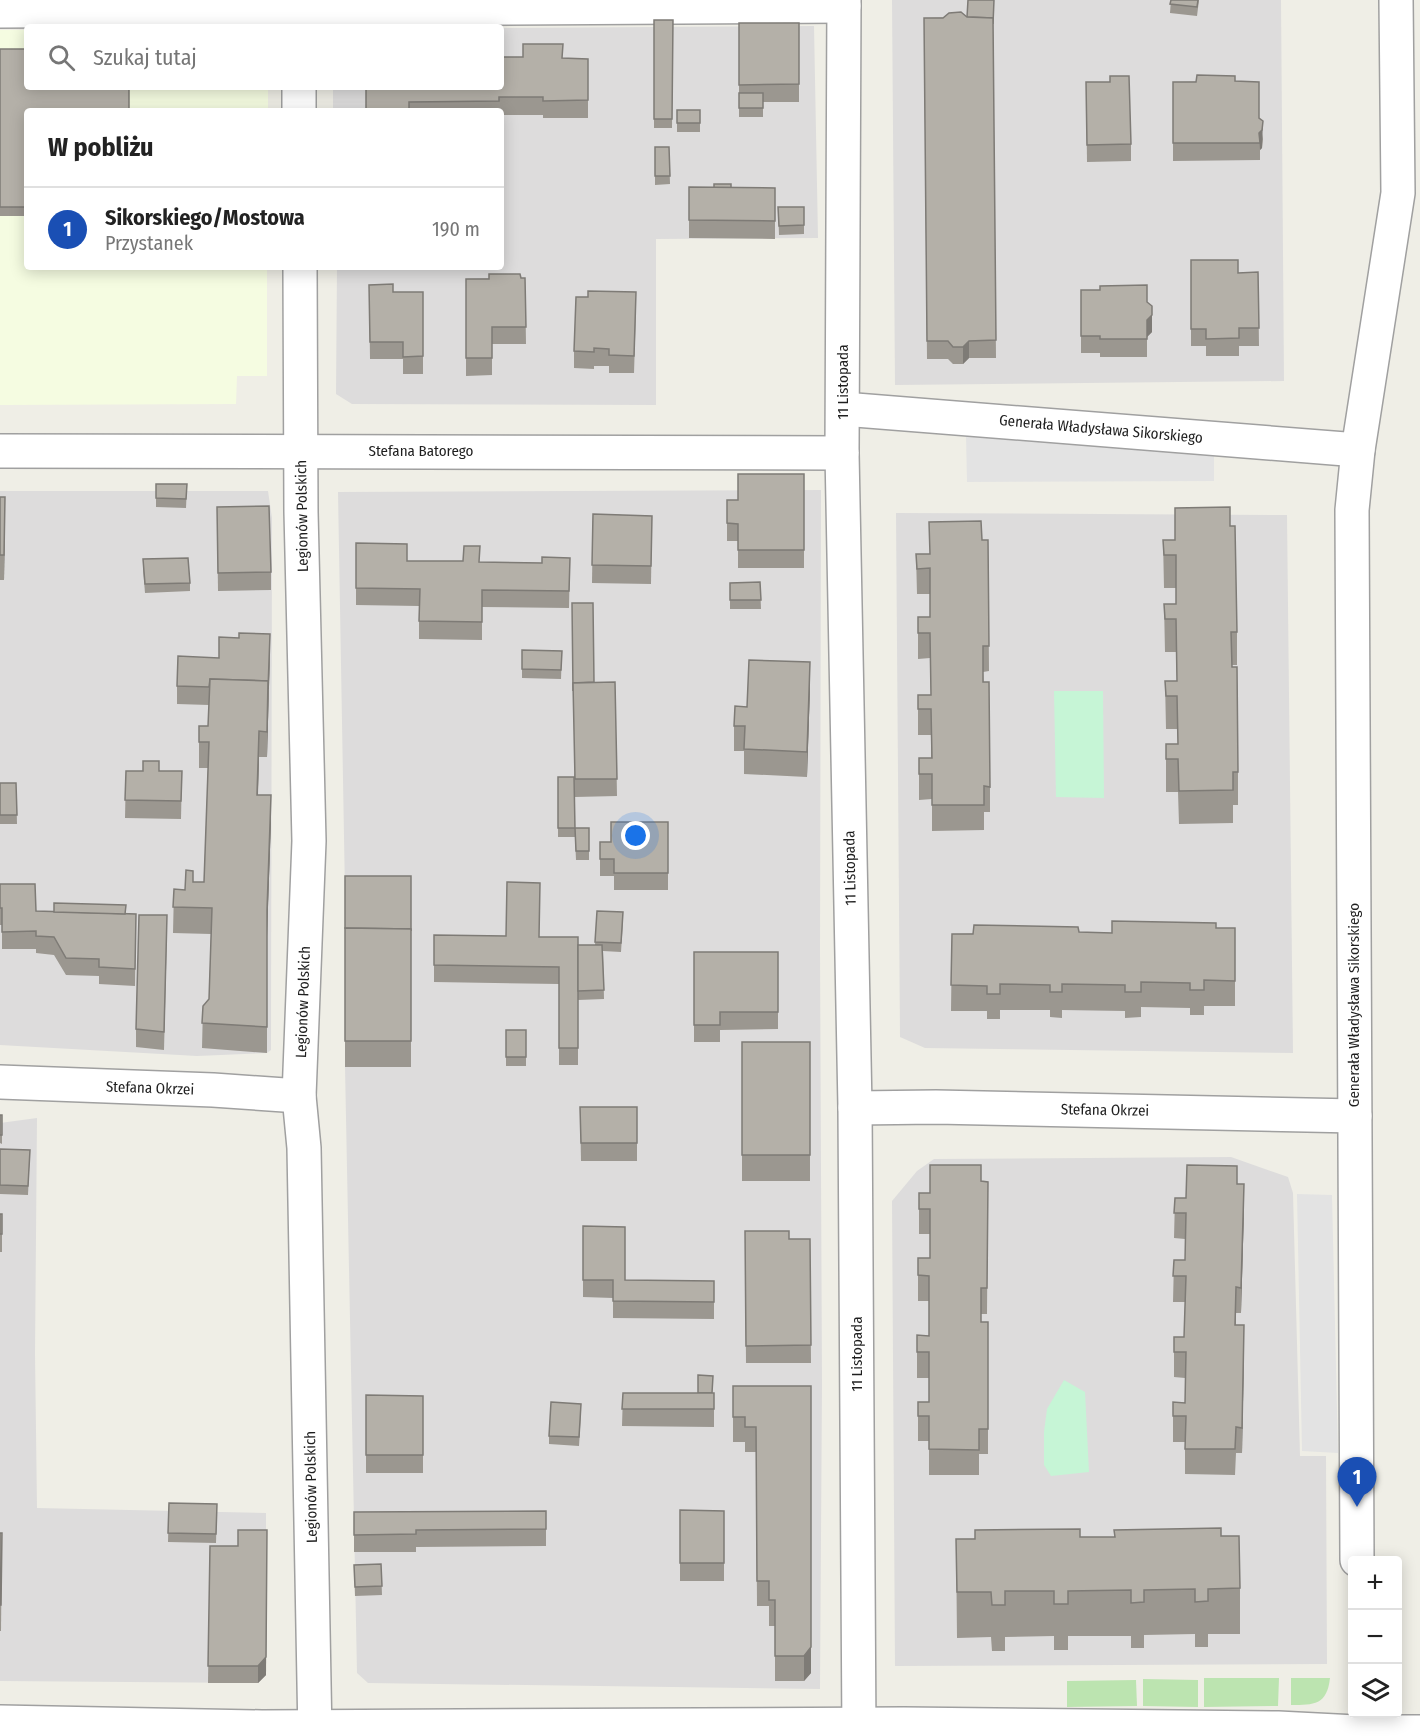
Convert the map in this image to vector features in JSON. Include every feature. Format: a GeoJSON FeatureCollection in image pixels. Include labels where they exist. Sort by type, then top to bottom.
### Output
{"type":"FeatureCollection","features":[{"type":"Feature","properties":{"kind":"street","name":"Generała Władysława Sikorskiego"},"geometry":{"type":"LineString","coordinates":[[1358,1556],[1352,510],[1358,450],[1409,193],[1396,0]]}},
{"type":"Feature","properties":{"kind":"street"},"geometry":{"type":"LineString","coordinates":[[0,11],[298,18],[844,3]]}},
{"type":"Feature","properties":{"kind":"street","name":"11 Listopada"},"geometry":{"type":"LineString","coordinates":[[844,3],[842,453],[855,1108],[859,1731]]}},
{"type":"Feature","properties":{"kind":"street"},"geometry":{"type":"LineString","coordinates":[[299,90],[299,108]]}},
{"type":"Feature","properties":{"kind":"street","name":"Legionów Polskich"},"geometry":{"type":"LineString","coordinates":[[300,270],[301,450],[309,841],[299,1096],[304,1148],[315,1731]]}},
{"type":"Feature","properties":{"kind":"street","name":"Generała Władysława Sikorskiego"},"geometry":{"type":"LineString","coordinates":[[843,409],[1358,450]]}},
{"type":"Feature","properties":{"kind":"street","name":"Stefana Batorego"},"geometry":{"type":"LineString","coordinates":[[0,451],[842,453]]}},
{"type":"Feature","properties":{"kind":"street","name":"Stefana Okrzei"},"geometry":{"type":"LineString","coordinates":[[0,1082],[299,1096]]}},
{"type":"Feature","properties":{"kind":"street","name":"Stefana Okrzei"},"geometry":{"type":"LineString","coordinates":[[855,1108],[936,1107],[1355,1116]]}},
{"type":"Feature","properties":{"kind":"street"},"geometry":{"type":"LineString","coordinates":[[10,1727],[315,1731],[859,1731],[1356,1727],[1420,1732]]}},
{"type":"Feature","properties":{"kind":"shaded area"},"geometry":{"type":"Polygon","coordinates":[[[892,0],[1281,0],[1284,381],[895,385],[892,0]]]}},
{"type":"Feature","properties":{"kind":"shaded area"},"geometry":{"type":"Polygon","coordinates":[[[814,26],[818,238],[656,239],[656,405],[352,404],[336,394],[337,270],[504,270],[504,108],[333,108],[333,90],[504,90],[504,28],[814,26]]]}},
{"type":"Feature","properties":{"kind":"shaded area"},"geometry":{"type":"Polygon","coordinates":[[[0,30],[24,30],[24,90],[268,90],[268,108],[24,108],[24,270],[267,270],[267,376],[237,376],[236,404],[0,405],[0,30]]]}},
{"type":"Feature","properties":{"kind":"shaded area"},"geometry":{"type":"Polygon","coordinates":[[[966,435],[1214,435],[1214,481],[967,482],[966,435]]]}},
{"type":"Feature","properties":{"kind":"shaded area"},"geometry":{"type":"Polygon","coordinates":[[[821,490],[820,1689],[368,1683],[357,1673],[345,1067],[345,894],[338,492],[821,490]]]}},
{"type":"Feature","properties":{"kind":"shaded area"},"geometry":{"type":"Polygon","coordinates":[[[0,491],[268,491],[272,518],[271,1050],[267,1053],[197,1056],[0,1045],[0,491]]]}},
{"type":"Feature","properties":{"kind":"shaded area"},"geometry":{"type":"Polygon","coordinates":[[[896,513],[1287,515],[1293,1053],[925,1048],[900,1037],[896,513]]]}},
{"type":"Feature","properties":{"kind":"shaded area"},"geometry":{"type":"Polygon","coordinates":[[[1054,691],[1103,691],[1104,798],[1056,797],[1054,691]]]}},
{"type":"Feature","properties":{"kind":"shaded area"},"geometry":{"type":"Polygon","coordinates":[[[37,1118],[35,1354],[37,1508],[266,1513],[266,1675],[258,1683],[0,1681],[0,1123],[37,1118]]]}},
{"type":"Feature","properties":{"kind":"shaded area"},"geometry":{"type":"Polygon","coordinates":[[[1231,1157],[1288,1177],[1293,1193],[1300,1456],[1326,1456],[1327,1664],[895,1666],[892,1201],[917,1171],[934,1159],[1231,1157]]]}},
{"type":"Feature","properties":{"kind":"shaded area"},"geometry":{"type":"Polygon","coordinates":[[[1297,1194],[1332,1195],[1338,1453],[1302,1451],[1297,1194]]]}},
{"type":"Feature","properties":{"kind":"shaded area"},"geometry":{"type":"Polygon","coordinates":[[[1064,1380],[1085,1392],[1089,1472],[1051,1476],[1044,1465],[1047,1409],[1064,1380]]]}},
{"type":"Feature","properties":{"kind":"green space"},"geometry":{"type":"Polygon","coordinates":[[[1204,1678],[1279,1678],[1278,1706],[1204,1707],[1204,1678]]]}},
{"type":"Feature","properties":{"kind":"green space"},"geometry":{"type":"Polygon","coordinates":[[[1291,1678],[1330,1678],[1326,1694],[1318,1702],[1291,1705],[1291,1678]]]}},
{"type":"Feature","properties":{"kind":"green space"},"geometry":{"type":"Polygon","coordinates":[[[1143,1679],[1198,1680],[1198,1707],[1143,1706],[1143,1679]]]}},
{"type":"Feature","properties":{"kind":"green space"},"geometry":{"type":"Polygon","coordinates":[[[1136,1680],[1137,1706],[1067,1707],[1067,1681],[1136,1680]]]}},
{"type":"Feature","properties":{"kind":"building"},"geometry":{"type":"Polygon","coordinates":[[[968,0],[994,0],[993,24],[993,18],[967,17],[968,0]]]}},
{"type":"Feature","properties":{"kind":"building"},"geometry":{"type":"Polygon","coordinates":[[[1171,0],[1198,0],[1197,7],[1170,4],[1171,0]]]}},
{"type":"Feature","properties":{"kind":"building"},"geometry":{"type":"Polygon","coordinates":[[[961,12],[967,17],[993,18],[996,340],[969,341],[963,347],[953,347],[948,341],[927,341],[924,18],[943,18],[949,13],[961,12]]]}},
{"type":"Feature","properties":{"kind":"building"},"geometry":{"type":"Polygon","coordinates":[[[654,20],[673,20],[672,119],[654,119],[654,20]]]}},
{"type":"Feature","properties":{"kind":"building"},"geometry":{"type":"Polygon","coordinates":[[[739,23],[799,23],[799,84],[739,85],[739,23]]]}},
{"type":"Feature","properties":{"kind":"building"},"geometry":{"type":"Polygon","coordinates":[[[523,44],[563,44],[562,58],[588,59],[588,100],[543,101],[543,97],[499,97],[499,101],[409,102],[409,108],[366,108],[366,90],[504,90],[504,57],[523,57],[523,44]]]}},
{"type":"Feature","properties":{"kind":"building"},"geometry":{"type":"Polygon","coordinates":[[[0,49],[24,49],[24,90],[129,90],[129,108],[24,108],[24,207],[0,207],[0,49]]]}},
{"type":"Feature","properties":{"kind":"building"},"geometry":{"type":"Polygon","coordinates":[[[1197,75],[1235,76],[1235,81],[1259,82],[1259,118],[1263,121],[1262,130],[1259,133],[1260,143],[1173,143],[1173,82],[1196,82],[1197,75]]]}},
{"type":"Feature","properties":{"kind":"building"},"geometry":{"type":"Polygon","coordinates":[[[1110,76],[1129,76],[1131,144],[1087,145],[1086,82],[1110,82],[1110,76]]]}},
{"type":"Feature","properties":{"kind":"building"},"geometry":{"type":"Polygon","coordinates":[[[739,93],[763,93],[763,108],[739,108],[739,93]]]}},
{"type":"Feature","properties":{"kind":"building"},"geometry":{"type":"Polygon","coordinates":[[[677,110],[700,110],[700,123],[677,123],[677,110]]]}},
{"type":"Feature","properties":{"kind":"building"},"geometry":{"type":"Polygon","coordinates":[[[655,147],[669,147],[670,176],[655,176],[655,147]]]}},
{"type":"Feature","properties":{"kind":"building"},"geometry":{"type":"Polygon","coordinates":[[[714,184],[731,184],[731,188],[714,188],[714,184]]]}},
{"type":"Feature","properties":{"kind":"building"},"geometry":{"type":"Polygon","coordinates":[[[689,187],[775,188],[775,221],[689,220],[689,187]]]}},
{"type":"Feature","properties":{"kind":"building"},"geometry":{"type":"Polygon","coordinates":[[[778,207],[804,207],[804,225],[779,226],[778,207]]]}},
{"type":"Feature","properties":{"kind":"building"},"geometry":{"type":"Polygon","coordinates":[[[1191,260],[1238,260],[1238,273],[1258,272],[1259,328],[1239,328],[1239,338],[1206,339],[1206,329],[1191,329],[1191,260]]]}},
{"type":"Feature","properties":{"kind":"building"},"geometry":{"type":"Polygon","coordinates":[[[489,274],[520,274],[521,278],[525,278],[526,327],[492,327],[492,358],[466,358],[466,279],[489,279],[489,274]]]}},
{"type":"Feature","properties":{"kind":"building"},"geometry":{"type":"Polygon","coordinates":[[[393,284],[393,292],[423,292],[423,356],[403,357],[403,342],[370,342],[369,285],[393,284]]]}},
{"type":"Feature","properties":{"kind":"building"},"geometry":{"type":"Polygon","coordinates":[[[1147,285],[1147,302],[1152,306],[1152,315],[1147,320],[1147,339],[1100,339],[1100,336],[1081,336],[1081,290],[1100,290],[1100,286],[1147,285]]]}},
{"type":"Feature","properties":{"kind":"building"},"geometry":{"type":"Polygon","coordinates":[[[588,291],[636,292],[634,356],[609,355],[609,349],[594,348],[594,352],[574,351],[576,297],[588,297],[588,291]]]}},
{"type":"Feature","properties":{"kind":"building"},"geometry":{"type":"Polygon","coordinates":[[[738,474],[804,474],[804,550],[738,550],[738,524],[727,523],[727,500],[738,500],[738,474]]]}},
{"type":"Feature","properties":{"kind":"building"},"geometry":{"type":"Polygon","coordinates":[[[156,484],[187,484],[186,499],[156,498],[156,484]]]}},
{"type":"Feature","properties":{"kind":"building"},"geometry":{"type":"Polygon","coordinates":[[[0,497],[5,497],[4,555],[0,555],[0,497]]]}},
{"type":"Feature","properties":{"kind":"building"},"geometry":{"type":"Polygon","coordinates":[[[269,506],[271,572],[218,573],[217,507],[269,506]]]}},
{"type":"Feature","properties":{"kind":"building"},"geometry":{"type":"Polygon","coordinates":[[[1230,507],[1230,526],[1235,526],[1237,632],[1231,632],[1232,667],[1237,667],[1238,772],[1233,772],[1233,790],[1179,791],[1178,759],[1166,759],[1166,744],[1178,744],[1177,696],[1166,696],[1165,681],[1177,681],[1176,619],[1165,619],[1164,604],[1176,604],[1176,555],[1164,555],[1163,540],[1175,540],[1175,508],[1230,507]]]}},
{"type":"Feature","properties":{"kind":"building"},"geometry":{"type":"Polygon","coordinates":[[[593,514],[652,516],[651,566],[592,565],[593,514]]]}},
{"type":"Feature","properties":{"kind":"building"},"geometry":{"type":"Polygon","coordinates":[[[981,521],[982,540],[988,540],[989,646],[983,646],[983,682],[989,682],[990,787],[984,786],[984,805],[932,805],[932,774],[919,774],[919,758],[932,758],[931,709],[918,709],[918,695],[931,695],[930,633],[918,633],[918,617],[930,617],[930,568],[917,569],[916,554],[930,554],[929,522],[981,521]]]}},
{"type":"Feature","properties":{"kind":"building"},"geometry":{"type":"Polygon","coordinates":[[[356,543],[407,544],[407,561],[463,561],[464,546],[480,546],[479,562],[542,563],[542,557],[570,558],[569,591],[482,590],[482,622],[419,621],[420,589],[356,588],[356,543]]]}},
{"type":"Feature","properties":{"kind":"building"},"geometry":{"type":"Polygon","coordinates":[[[188,558],[190,583],[145,584],[143,559],[188,558]]]}},
{"type":"Feature","properties":{"kind":"building"},"geometry":{"type":"Polygon","coordinates":[[[760,582],[761,600],[730,600],[730,583],[760,582]]]}},
{"type":"Feature","properties":{"kind":"building"},"geometry":{"type":"Polygon","coordinates":[[[572,603],[593,603],[594,682],[573,683],[573,691],[572,603]]]}},
{"type":"Feature","properties":{"kind":"building"},"geometry":{"type":"Polygon","coordinates":[[[239,633],[270,634],[268,689],[268,681],[210,679],[209,687],[177,686],[178,656],[219,658],[219,637],[239,638],[239,633]]]}},
{"type":"Feature","properties":{"kind":"building"},"geometry":{"type":"Polygon","coordinates":[[[522,650],[562,651],[561,670],[522,669],[522,650]]]}},
{"type":"Feature","properties":{"kind":"building"},"geometry":{"type":"Polygon","coordinates":[[[749,660],[810,662],[807,752],[744,749],[745,726],[734,726],[735,706],[747,707],[749,660]]]}},
{"type":"Feature","properties":{"kind":"building"},"geometry":{"type":"Polygon","coordinates":[[[210,679],[268,681],[267,732],[259,731],[257,795],[271,795],[267,910],[267,1027],[202,1023],[203,1006],[209,999],[212,908],[173,907],[174,889],[185,890],[186,870],[193,871],[193,882],[204,882],[209,742],[199,742],[199,726],[208,726],[210,679]]]}},
{"type":"Feature","properties":{"kind":"building"},"geometry":{"type":"Polygon","coordinates":[[[615,682],[617,779],[575,779],[573,683],[615,682]]]}},
{"type":"Feature","properties":{"kind":"building"},"geometry":{"type":"Polygon","coordinates":[[[143,761],[159,761],[159,771],[182,771],[181,801],[125,800],[126,771],[143,771],[143,761]]]}},
{"type":"Feature","properties":{"kind":"building"},"geometry":{"type":"Polygon","coordinates":[[[558,777],[574,777],[575,828],[558,828],[558,777]]]}},
{"type":"Feature","properties":{"kind":"building"},"geometry":{"type":"Polygon","coordinates":[[[0,783],[16,783],[17,815],[0,815],[0,783]]]}},
{"type":"Feature","properties":{"kind":"building"},"geometry":{"type":"Polygon","coordinates":[[[611,822],[668,822],[668,873],[614,873],[614,859],[600,859],[600,842],[611,842],[611,822]]]}},
{"type":"Feature","properties":{"kind":"building"},"geometry":{"type":"Polygon","coordinates":[[[575,828],[589,828],[589,851],[576,851],[575,828]]]}},
{"type":"Feature","properties":{"kind":"building"},"geometry":{"type":"Polygon","coordinates":[[[345,876],[411,876],[411,929],[345,928],[345,876]]]}},
{"type":"Feature","properties":{"kind":"building"},"geometry":{"type":"Polygon","coordinates":[[[507,882],[540,883],[539,937],[578,937],[578,1048],[559,1048],[559,967],[434,965],[434,935],[506,936],[507,882]]]}},
{"type":"Feature","properties":{"kind":"building"},"geometry":{"type":"Polygon","coordinates":[[[0,884],[35,884],[36,911],[136,914],[135,969],[99,967],[99,959],[66,958],[54,937],[36,936],[36,931],[2,932],[0,884]]]}},
{"type":"Feature","properties":{"kind":"building"},"geometry":{"type":"Polygon","coordinates":[[[54,903],[126,905],[125,914],[54,912],[54,903]]]}},
{"type":"Feature","properties":{"kind":"building"},"geometry":{"type":"Polygon","coordinates":[[[597,911],[623,912],[621,943],[595,942],[597,911]]]}},
{"type":"Feature","properties":{"kind":"building"},"geometry":{"type":"Polygon","coordinates":[[[139,915],[167,915],[164,1032],[136,1029],[139,915]]]}},
{"type":"Feature","properties":{"kind":"building"},"geometry":{"type":"Polygon","coordinates":[[[1112,921],[1216,923],[1216,928],[1235,928],[1235,981],[1204,980],[1204,990],[1190,990],[1190,983],[1141,982],[1141,992],[1125,992],[1125,985],[1062,984],[1062,992],[1050,992],[1050,985],[1000,984],[1000,994],[987,994],[987,986],[951,985],[952,934],[973,934],[974,925],[1078,927],[1079,932],[1112,933],[1112,921]]]}},
{"type":"Feature","properties":{"kind":"building"},"geometry":{"type":"Polygon","coordinates":[[[345,928],[411,929],[411,1041],[345,1041],[345,928]]]}},
{"type":"Feature","properties":{"kind":"building"},"geometry":{"type":"Polygon","coordinates":[[[578,945],[602,945],[604,990],[578,991],[578,945]]]}},
{"type":"Feature","properties":{"kind":"building"},"geometry":{"type":"Polygon","coordinates":[[[694,952],[778,952],[778,1012],[720,1012],[720,1025],[694,1025],[694,952]]]}},
{"type":"Feature","properties":{"kind":"building"},"geometry":{"type":"Polygon","coordinates":[[[506,1030],[526,1030],[526,1057],[506,1057],[506,1030]]]}},
{"type":"Feature","properties":{"kind":"building"},"geometry":{"type":"Polygon","coordinates":[[[742,1042],[810,1042],[810,1155],[742,1155],[742,1042]]]}},
{"type":"Feature","properties":{"kind":"building"},"geometry":{"type":"Polygon","coordinates":[[[580,1107],[637,1107],[637,1143],[581,1143],[580,1107]]]}},
{"type":"Feature","properties":{"kind":"building"},"geometry":{"type":"Polygon","coordinates":[[[0,1115],[2,1115],[2,1135],[0,1135],[0,1115]]]}},
{"type":"Feature","properties":{"kind":"building"},"geometry":{"type":"Polygon","coordinates":[[[0,1149],[30,1150],[28,1186],[0,1185],[0,1149]]]}},
{"type":"Feature","properties":{"kind":"building"},"geometry":{"type":"Polygon","coordinates":[[[930,1165],[981,1165],[981,1181],[988,1182],[987,1288],[981,1288],[981,1322],[988,1322],[988,1429],[979,1429],[979,1450],[929,1449],[929,1416],[918,1416],[918,1402],[929,1402],[929,1352],[917,1352],[917,1335],[929,1336],[929,1276],[918,1275],[918,1258],[930,1258],[930,1209],[919,1209],[919,1193],[930,1193],[930,1165]]]}},
{"type":"Feature","properties":{"kind":"building"},"geometry":{"type":"Polygon","coordinates":[[[1187,1165],[1237,1166],[1237,1184],[1244,1184],[1241,1288],[1236,1287],[1235,1325],[1244,1325],[1242,1428],[1236,1427],[1235,1449],[1185,1449],[1186,1416],[1173,1416],[1173,1402],[1185,1403],[1186,1352],[1174,1352],[1174,1337],[1184,1337],[1186,1276],[1173,1276],[1174,1260],[1185,1260],[1186,1213],[1174,1213],[1175,1198],[1186,1198],[1187,1165]]]}},
{"type":"Feature","properties":{"kind":"building"},"geometry":{"type":"Polygon","coordinates":[[[0,1214],[2,1214],[2,1234],[0,1234],[0,1214]]]}},
{"type":"Feature","properties":{"kind":"building"},"geometry":{"type":"Polygon","coordinates":[[[583,1226],[625,1227],[625,1280],[714,1281],[714,1302],[613,1301],[613,1280],[583,1280],[583,1226]]]}},
{"type":"Feature","properties":{"kind":"building"},"geometry":{"type":"Polygon","coordinates":[[[745,1231],[789,1231],[789,1239],[810,1239],[811,1345],[746,1346],[745,1231]]]}},
{"type":"Feature","properties":{"kind":"building"},"geometry":{"type":"Polygon","coordinates":[[[698,1375],[713,1376],[712,1393],[698,1393],[698,1375]]]}},
{"type":"Feature","properties":{"kind":"building"},"geometry":{"type":"Polygon","coordinates":[[[733,1386],[811,1386],[811,1647],[804,1656],[775,1656],[775,1600],[769,1600],[769,1581],[757,1581],[756,1427],[745,1427],[745,1417],[733,1417],[733,1386]]]}},
{"type":"Feature","properties":{"kind":"building"},"geometry":{"type":"Polygon","coordinates":[[[623,1393],[714,1393],[714,1409],[622,1409],[623,1393]]]}},
{"type":"Feature","properties":{"kind":"building"},"geometry":{"type":"Polygon","coordinates":[[[366,1395],[423,1396],[423,1455],[366,1455],[366,1395]]]}},
{"type":"Feature","properties":{"kind":"building"},"geometry":{"type":"Polygon","coordinates":[[[551,1402],[581,1404],[579,1437],[549,1436],[551,1402]]]}},
{"type":"Feature","properties":{"kind":"building"},"geometry":{"type":"Polygon","coordinates":[[[169,1503],[217,1504],[216,1534],[168,1533],[169,1503]]]}},
{"type":"Feature","properties":{"kind":"building"},"geometry":{"type":"Polygon","coordinates":[[[680,1510],[724,1511],[724,1563],[680,1563],[680,1510]]]}},
{"type":"Feature","properties":{"kind":"building"},"geometry":{"type":"Polygon","coordinates":[[[546,1511],[546,1529],[416,1530],[416,1534],[354,1535],[354,1512],[546,1511]]]}},
{"type":"Feature","properties":{"kind":"building"},"geometry":{"type":"Polygon","coordinates":[[[1221,1528],[1221,1536],[1239,1536],[1240,1588],[1208,1589],[1208,1601],[1195,1602],[1195,1589],[1144,1590],[1144,1602],[1131,1603],[1131,1590],[1068,1591],[1068,1604],[1054,1604],[1054,1591],[1005,1591],[1005,1605],[992,1605],[991,1592],[957,1592],[956,1539],[975,1539],[975,1530],[1080,1529],[1080,1537],[1115,1537],[1114,1530],[1221,1528]]]}},
{"type":"Feature","properties":{"kind":"building"},"geometry":{"type":"Polygon","coordinates":[[[238,1530],[267,1530],[266,1657],[258,1666],[208,1666],[210,1546],[238,1546],[238,1530]]]}},
{"type":"Feature","properties":{"kind":"building"},"geometry":{"type":"Polygon","coordinates":[[[0,1533],[2,1533],[1,1605],[0,1605],[0,1533]]]}},
{"type":"Feature","properties":{"kind":"building"},"geometry":{"type":"Polygon","coordinates":[[[381,1564],[382,1586],[355,1587],[354,1565],[381,1564]]]}},
{"type":"Feature","properties":{"kind":"place","name":"Sikorskiego/Mostowa"},"geometry":{"type":"Point","coordinates":[1357,1507]}}]}
